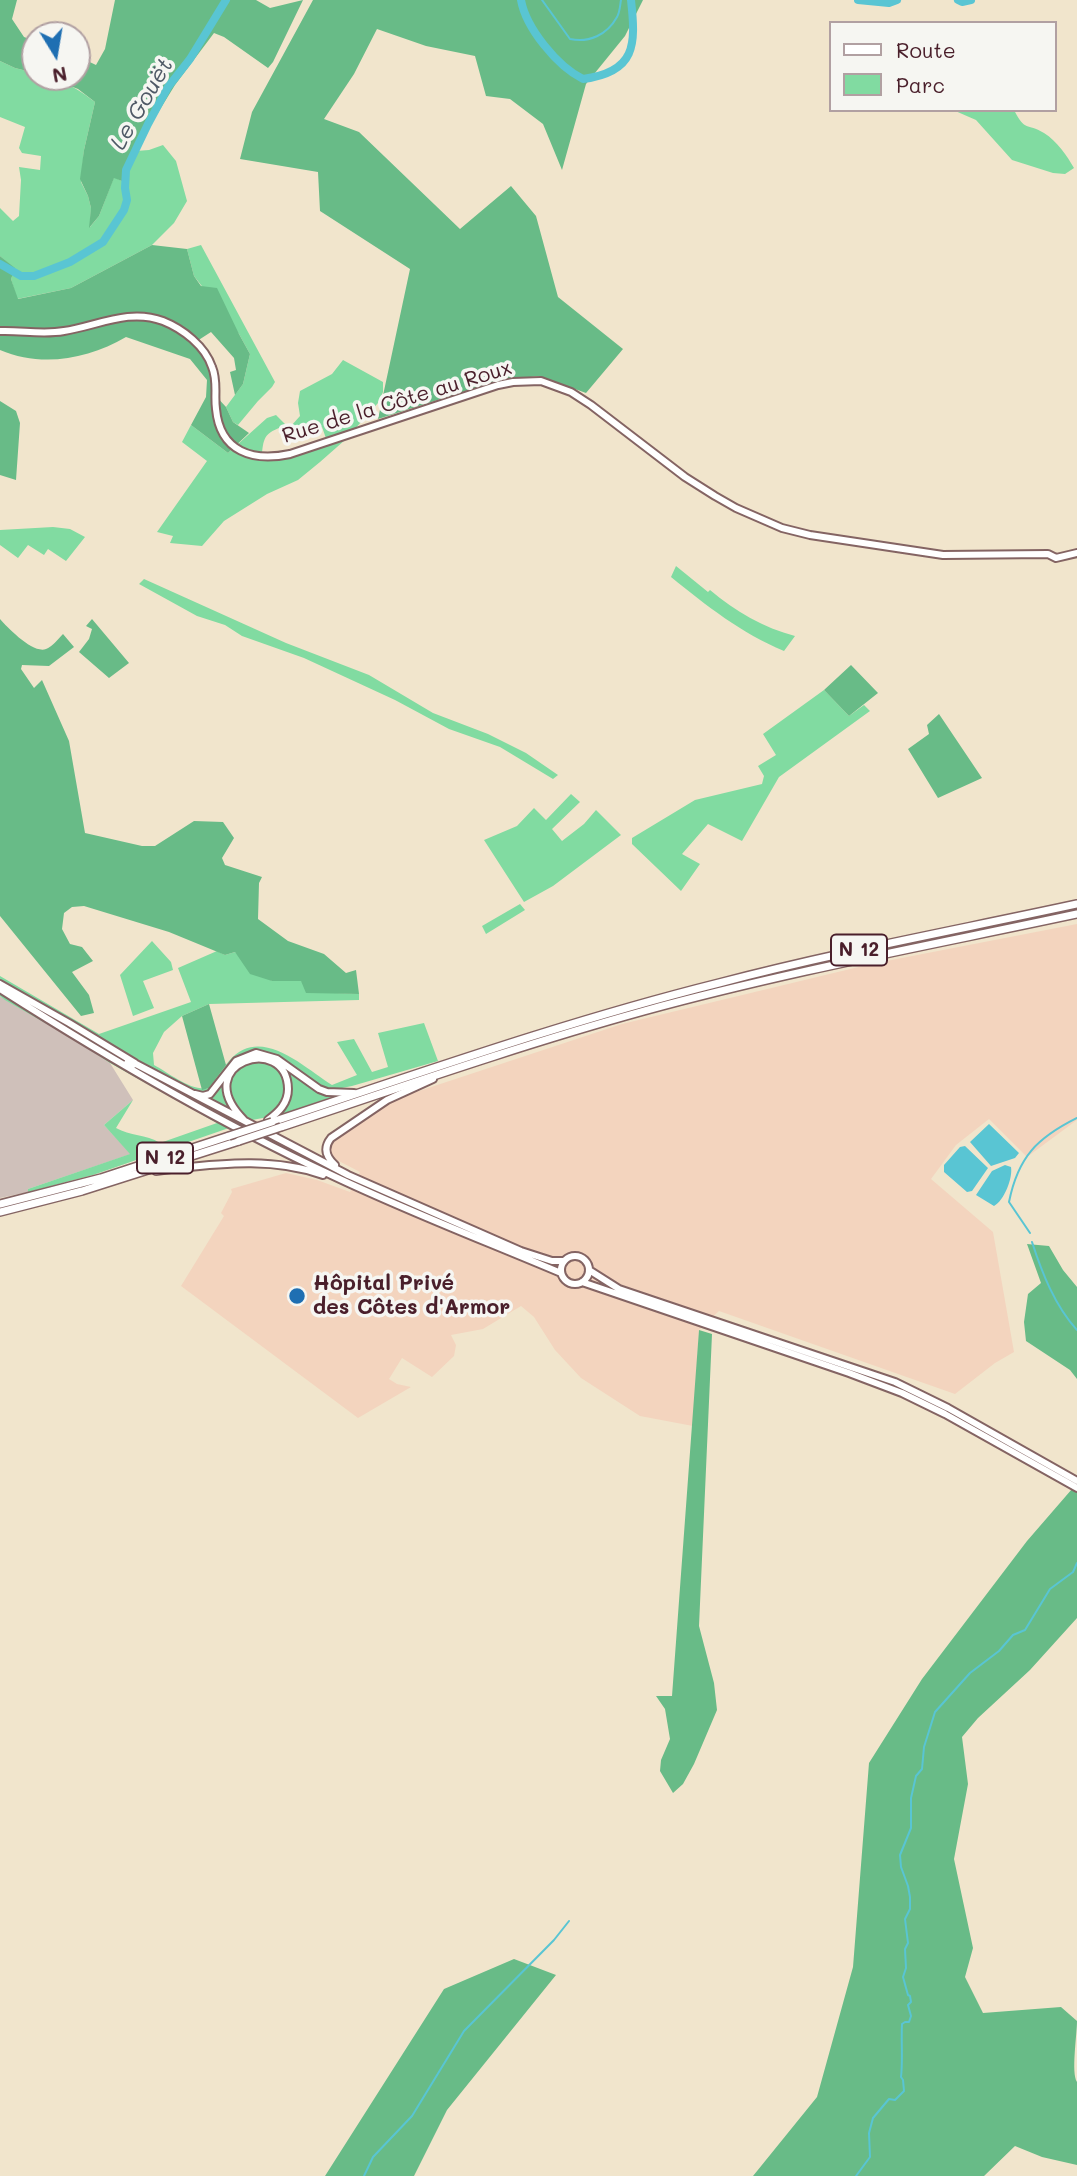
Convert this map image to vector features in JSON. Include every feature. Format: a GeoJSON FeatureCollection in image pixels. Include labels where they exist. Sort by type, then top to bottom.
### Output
{"type":"FeatureCollection","features":[{"type":"Feature","properties":{"kind":"highway","name":"N 12"},"geometry":{"type":"LineString","coordinates":[[0,1205],[102,1178],[229,1136],[251,1126],[568,1025],[719,982],[1077,905]]}},
{"type":"Feature","properties":{"kind":"highway","name":"N 12"},"geometry":{"type":"LineString","coordinates":[[0,1212],[145,1171],[600,1024],[746,985],[1077,914]]}},
{"type":"Feature","properties":{"kind":"highway"},"geometry":{"type":"LineString","coordinates":[[145,1171],[178,1168]]}},
{"type":"Feature","properties":{"kind":"main road","name":"Rue de la Côte au Roux"},"geometry":{"type":"LineString","coordinates":[[0,331],[65,331],[136,316],[164,321],[196,342],[209,359],[215,379],[217,417],[225,436],[241,451],[260,458],[290,454],[498,385],[541,381],[570,392],[591,405],[685,477],[715,496],[782,528],[943,555],[1048,554],[1056,558],[1077,553]]}},
{"type":"Feature","properties":{"kind":"main road"},"geometry":{"type":"LineString","coordinates":[[0,986],[100,1051],[258,1139],[361,1189],[561,1273],[569,1283],[582,1282],[902,1393],[946,1414],[1077,1488]]}},
{"type":"Feature","properties":{"kind":"main road"},"geometry":{"type":"LineString","coordinates":[[0,986],[185,1091],[348,1175],[521,1251],[552,1261],[563,1261],[573,1255],[581,1257],[587,1262],[589,1270],[582,1282]]}},
{"type":"Feature","properties":{"kind":"main road"},"geometry":{"type":"LineString","coordinates":[[100,1051],[131,1065],[136,1064]]}},
{"type":"Feature","properties":{"kind":"main road"},"geometry":{"type":"LineString","coordinates":[[185,1091],[202,1096],[210,1094],[236,1060],[256,1053],[277,1059],[319,1089],[359,1093]]}},
{"type":"Feature","properties":{"kind":"main road"},"geometry":{"type":"LineString","coordinates":[[251,1126],[229,1102],[226,1084],[235,1067],[253,1058],[276,1064],[287,1083],[287,1094],[282,1108],[270,1121]]}},
{"type":"Feature","properties":{"kind":"main road","name":"N 12"},"geometry":{"type":"LineString","coordinates":[[348,1175],[331,1161],[327,1153],[327,1144],[331,1138],[387,1100],[456,1069]]}},
{"type":"Feature","properties":{"kind":"main road"},"geometry":{"type":"LineString","coordinates":[[178,1168],[245,1163],[280,1165],[306,1169],[361,1189]]}},
{"type":"Feature","properties":{"kind":"main road"},"geometry":{"type":"LineString","coordinates":[[561,1273],[563,1261]]}},
{"type":"Feature","properties":{"kind":"main road"},"geometry":{"type":"LineString","coordinates":[[589,1270],[619,1289],[906,1387],[1077,1481]]}},
{"type":"Feature","properties":{"kind":"shaded area"},"geometry":{"type":"Polygon","coordinates":[[[1077,924],[1077,1120],[1027,1157],[989,1119],[956,1145],[931,1179],[993,1232],[1014,1352],[955,1394],[719,1311],[699,1330],[693,1426],[640,1416],[581,1378],[555,1350],[534,1317],[521,1306],[483,1329],[451,1335],[456,1345],[454,1356],[432,1377],[402,1358],[389,1379],[411,1387],[358,1418],[181,1286],[224,1216],[221,1213],[231,1189],[286,1173],[317,1180],[350,1192],[360,1172],[331,1155],[330,1149],[336,1138],[367,1116],[404,1096],[622,1024],[871,964],[1077,924]]]}},
{"type":"Feature","properties":{"kind":"shaded area"},"geometry":{"type":"Polygon","coordinates":[[[0,996],[110,1063],[133,1100],[104,1125],[131,1154],[28,1189],[28,1192],[0,1198],[0,996]]]}},
{"type":"Feature","properties":{"kind":"green space"},"geometry":{"type":"Polygon","coordinates":[[[0,0],[17,0],[12,19],[21,32],[21,70],[0,61],[0,0]]]}},
{"type":"Feature","properties":{"kind":"green space"},"geometry":{"type":"Polygon","coordinates":[[[115,0],[256,0],[270,8],[303,0],[268,68],[214,33],[175,85],[143,137],[122,181],[114,178],[99,216],[89,228],[91,208],[80,179],[95,102],[81,91],[91,91],[91,63],[96,65],[105,49],[115,0]]]}},
{"type":"Feature","properties":{"kind":"green space"},"geometry":{"type":"Polygon","coordinates":[[[313,0],[643,0],[625,36],[586,84],[562,170],[543,124],[510,99],[486,96],[475,56],[426,46],[377,29],[354,74],[324,119],[359,132],[460,229],[511,186],[536,216],[558,297],[623,349],[586,393],[539,376],[497,381],[378,419],[410,269],[320,211],[318,172],[240,159],[252,112],[313,0]]]}},
{"type":"Feature","properties":{"kind":"green space"},"geometry":{"type":"Polygon","coordinates":[[[0,61],[21,70],[21,91],[79,91],[95,102],[84,150],[81,182],[91,208],[90,227],[99,216],[114,177],[122,181],[136,151],[163,145],[176,161],[187,201],[174,223],[152,245],[71,288],[17,299],[11,279],[14,268],[0,256],[0,208],[13,221],[19,216],[19,167],[40,170],[41,156],[22,153],[19,148],[25,127],[0,117],[0,61]]]}},
{"type":"Feature","properties":{"kind":"green space"},"geometry":{"type":"Polygon","coordinates":[[[958,112],[1015,112],[1024,124],[1053,140],[1074,168],[1065,174],[1053,173],[1012,160],[976,120],[958,112]]]}},
{"type":"Feature","properties":{"kind":"green space"},"geometry":{"type":"Polygon","coordinates":[[[152,245],[187,249],[194,276],[201,286],[217,288],[250,354],[243,384],[235,395],[230,372],[236,370],[234,358],[211,332],[194,343],[210,370],[214,394],[226,407],[233,422],[249,433],[228,453],[191,425],[206,397],[207,380],[190,359],[126,337],[81,356],[48,360],[16,356],[0,350],[0,256],[15,268],[11,279],[18,299],[71,288],[152,245]]]}},
{"type":"Feature","properties":{"kind":"green space"},"geometry":{"type":"Polygon","coordinates":[[[201,245],[275,382],[238,425],[233,422],[226,407],[243,384],[250,354],[239,334],[194,276],[187,249],[201,245]]]}},
{"type":"Feature","properties":{"kind":"green space"},"geometry":{"type":"Polygon","coordinates":[[[343,360],[383,382],[383,392],[378,403],[345,440],[298,480],[267,494],[224,521],[202,546],[170,543],[173,536],[157,532],[207,461],[182,442],[191,425],[228,453],[267,418],[276,415],[291,426],[300,416],[300,391],[332,374],[343,360]],[[282,427],[270,432],[263,443],[261,461],[285,459],[328,444],[322,427],[287,438],[282,427]]]}},
{"type":"Feature","properties":{"kind":"green space"},"geometry":{"type":"Polygon","coordinates":[[[0,401],[16,411],[20,423],[16,480],[0,475],[0,401]]]}},
{"type":"Feature","properties":{"kind":"green space"},"geometry":{"type":"Polygon","coordinates":[[[53,527],[70,529],[85,537],[66,561],[48,549],[44,555],[28,545],[18,558],[0,545],[0,530],[53,527]]]}},
{"type":"Feature","properties":{"kind":"green space"},"geometry":{"type":"Polygon","coordinates":[[[676,566],[708,592],[710,590],[740,612],[795,636],[784,651],[753,636],[671,577],[676,566]]]}},
{"type":"Feature","properties":{"kind":"green space"},"geometry":{"type":"Polygon","coordinates":[[[144,579],[286,643],[369,675],[433,713],[488,734],[526,753],[558,775],[553,779],[500,747],[449,729],[395,700],[304,658],[242,636],[225,625],[197,616],[139,584],[144,579]]]}},
{"type":"Feature","properties":{"kind":"green space"},"geometry":{"type":"Polygon","coordinates":[[[0,619],[34,648],[46,649],[63,634],[74,647],[49,666],[22,665],[21,669],[34,688],[42,680],[69,741],[85,833],[142,846],[155,846],[194,821],[223,822],[234,838],[222,858],[225,865],[262,877],[259,883],[258,919],[288,941],[324,954],[346,973],[356,970],[359,994],[306,993],[301,981],[272,981],[250,974],[235,952],[225,955],[169,932],[84,906],[72,907],[64,913],[62,929],[70,944],[82,947],[93,961],[72,972],[89,995],[94,1013],[81,1016],[0,916],[0,619]]]}},
{"type":"Feature","properties":{"kind":"green space"},"geometry":{"type":"Polygon","coordinates":[[[92,619],[129,663],[109,678],[79,652],[89,639],[92,629],[86,626],[92,619]]]}},
{"type":"Feature","properties":{"kind":"green space"},"geometry":{"type":"Polygon","coordinates":[[[851,665],[878,693],[849,716],[824,690],[851,665]]]}},
{"type":"Feature","properties":{"kind":"green space"},"geometry":{"type":"Polygon","coordinates":[[[824,690],[849,716],[864,705],[870,711],[779,777],[742,841],[708,824],[682,854],[700,864],[681,891],[632,844],[632,838],[695,800],[762,784],[764,776],[758,766],[776,755],[763,734],[824,690]]]}},
{"type":"Feature","properties":{"kind":"green space"},"geometry":{"type":"Polygon","coordinates":[[[939,714],[982,778],[938,798],[908,749],[929,734],[927,725],[939,714]]]}},
{"type":"Feature","properties":{"kind":"green space"},"geometry":{"type":"Polygon","coordinates":[[[571,794],[580,802],[552,829],[562,841],[584,824],[596,810],[621,835],[553,886],[524,902],[484,840],[517,826],[534,808],[546,820],[571,794]]]}},
{"type":"Feature","properties":{"kind":"green space"},"geometry":{"type":"Polygon","coordinates":[[[520,904],[525,910],[486,934],[482,926],[520,904]]]}},
{"type":"Feature","properties":{"kind":"green space"},"geometry":{"type":"Polygon","coordinates":[[[152,941],[171,962],[173,970],[143,981],[154,1008],[133,1016],[120,975],[152,941]]]}},
{"type":"Feature","properties":{"kind":"green space"},"geometry":{"type":"Polygon","coordinates":[[[217,951],[225,955],[235,952],[272,981],[301,981],[336,993],[359,994],[359,1000],[209,1004],[182,1016],[164,1032],[153,1053],[154,1065],[181,1081],[195,1087],[209,1088],[229,1061],[241,1051],[255,1047],[282,1053],[332,1085],[357,1075],[337,1042],[354,1039],[372,1072],[388,1067],[378,1033],[424,1023],[438,1061],[332,1090],[332,1097],[279,1115],[252,1120],[93,1175],[28,1192],[28,1189],[130,1154],[104,1125],[133,1100],[116,1128],[160,1143],[217,1123],[5,1000],[0,996],[0,976],[99,1034],[191,1002],[178,968],[217,951]]]}},
{"type":"Feature","properties":{"kind":"green space"},"geometry":{"type":"Polygon","coordinates":[[[209,1004],[226,1065],[209,1088],[202,1090],[182,1016],[209,1004]]]}},
{"type":"Feature","properties":{"kind":"green space"},"geometry":{"type":"Polygon","coordinates":[[[1027,1244],[1049,1246],[1077,1287],[1077,1379],[1070,1370],[1026,1341],[1024,1322],[1028,1294],[1041,1283],[1027,1244]]]}},
{"type":"Feature","properties":{"kind":"green space"},"geometry":{"type":"Polygon","coordinates":[[[699,1330],[712,1334],[699,1626],[714,1683],[717,1710],[694,1764],[683,1784],[673,1793],[660,1771],[661,1760],[670,1739],[665,1709],[656,1696],[672,1696],[699,1330]]]}},
{"type":"Feature","properties":{"kind":"green space"},"geometry":{"type":"Polygon","coordinates":[[[1077,1479],[1077,1618],[1030,1670],[978,1718],[962,1737],[968,1784],[954,1859],[973,1948],[965,1977],[983,2013],[1061,2007],[1077,2021],[1074,2062],[1077,2082],[1077,2165],[1042,2157],[1015,2146],[984,2176],[753,2176],[817,2097],[853,1967],[869,1763],[922,1679],[1027,1541],[1072,1489],[1077,1479]]]}},
{"type":"Feature","properties":{"kind":"green space"},"geometry":{"type":"Polygon","coordinates":[[[514,1959],[556,1975],[447,2110],[414,2176],[325,2176],[444,1989],[514,1959]]]}},
{"type":"Feature","properties":{"kind":"water"},"geometry":{"type":"Polygon","coordinates":[[[989,1124],[1019,1153],[1015,1158],[991,1166],[970,1142],[989,1124]]]}},
{"type":"Feature","properties":{"kind":"water"},"geometry":{"type":"Polygon","coordinates":[[[965,1146],[988,1168],[972,1191],[967,1192],[944,1172],[944,1165],[960,1147],[965,1146]]]}},
{"type":"Feature","properties":{"kind":"water"},"geometry":{"type":"Polygon","coordinates":[[[1005,1165],[1011,1167],[1009,1183],[994,1206],[976,1195],[992,1171],[1005,1165]]]}},
{"type":"Feature","properties":{"kind":"waterway","name":"Le Gouët"},"geometry":{"type":"LineString","coordinates":[[0,264],[21,276],[34,276],[70,262],[103,242],[124,210],[127,200],[126,170],[148,124],[168,87],[190,59],[226,0]]}},
{"type":"Feature","properties":{"kind":"waterway","name":"Le Gouët"},"geometry":{"type":"LineString","coordinates":[[521,0],[529,22],[544,45],[563,65],[583,79],[614,70],[629,54],[633,30],[631,0]]}},
{"type":"Feature","properties":{"kind":"waterway"},"geometry":{"type":"LineString","coordinates":[[542,0],[570,39],[577,40],[591,39],[608,29],[618,15],[621,0]]}},
{"type":"Feature","properties":{"kind":"waterway","name":"Le Gouët"},"geometry":{"type":"LineString","coordinates":[[858,0],[889,3],[897,0]]}},
{"type":"Feature","properties":{"kind":"waterway","name":"Le Gouët"},"geometry":{"type":"LineString","coordinates":[[958,0],[971,0]]}},
{"type":"Feature","properties":{"kind":"waterway"},"geometry":{"type":"LineString","coordinates":[[1030,1233],[1009,1202],[1018,1173],[1031,1151],[1040,1142],[1077,1118]]}},
{"type":"Feature","properties":{"kind":"waterway"},"geometry":{"type":"LineString","coordinates":[[1032,1242],[1050,1289],[1077,1330]]}},
{"type":"Feature","properties":{"kind":"waterway"},"geometry":{"type":"LineString","coordinates":[[856,2176],[870,2157],[869,2133],[873,2118],[889,2099],[895,2100],[904,2091],[901,2077],[902,2024],[909,2022],[911,2016],[908,2005],[911,2002],[910,1996],[903,1977],[908,1943],[905,1919],[910,1909],[910,1897],[900,1855],[911,1828],[911,1798],[916,1776],[922,1769],[924,1747],[935,1712],[970,1673],[999,1651],[1013,1635],[1025,1630],[1050,1589],[1073,1572],[1077,1563]]}},
{"type":"Feature","properties":{"kind":"waterway"},"geometry":{"type":"LineString","coordinates":[[364,2176],[373,2157],[412,2116],[464,2031],[554,1940],[569,1921]]}},
{"type":"Feature","properties":{"kind":"place","name":"Hôpital Privé des Côtes d'Armor"},"geometry":{"type":"Point","coordinates":[297,1296]}}]}
